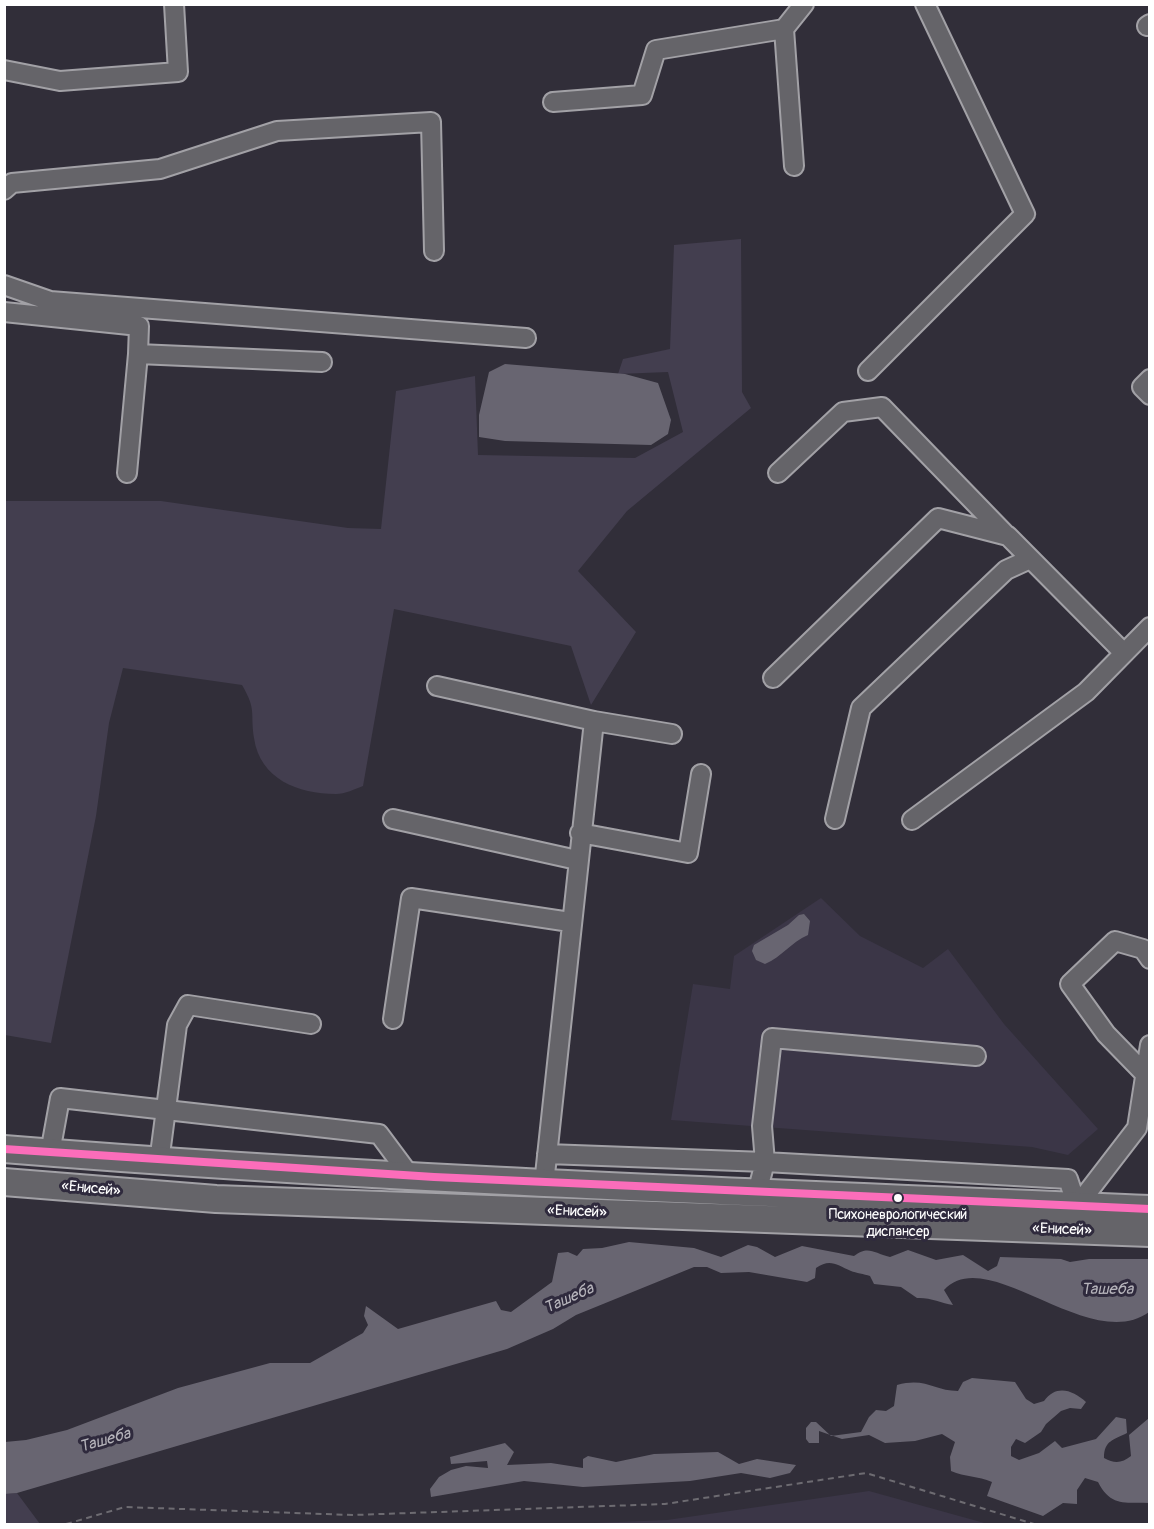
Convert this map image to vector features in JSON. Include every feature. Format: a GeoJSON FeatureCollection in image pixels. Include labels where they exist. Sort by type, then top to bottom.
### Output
{"type":"FeatureCollection","features":[{"type":"Feature","properties":{"kind":"highway","name":"«Енисей»"},"geometry":{"type":"LineString","coordinates":[[4,1149],[159,1162],[544,1184],[1149,1209]]}},
{"type":"Feature","properties":{"kind":"highway","name":"«Енисей»"},"geometry":{"type":"LineString","coordinates":[[4,1182],[216,1199],[1149,1233]]}},
{"type":"Feature","properties":{"kind":"lane"},"geometry":{"type":"LineString","coordinates":[[4,70],[60,81],[178,72],[174,4]]}},
{"type":"Feature","properties":{"kind":"lane"},"geometry":{"type":"LineString","coordinates":[[554,102],[642,95],[656,50],[784,29],[804,4]]}},
{"type":"Feature","properties":{"kind":"lane"},"geometry":{"type":"LineString","coordinates":[[868,371],[1025,214],[925,4]]}},
{"type":"Feature","properties":{"kind":"lane"},"geometry":{"type":"LineString","coordinates":[[784,29],[794,166]]}},
{"type":"Feature","properties":{"kind":"lane"},"geometry":{"type":"LineString","coordinates":[[4,190],[12,183],[160,168],[277,131],[431,122],[435,251]]}},
{"type":"Feature","properties":{"kind":"lane"},"geometry":{"type":"LineString","coordinates":[[4,285],[50,302],[526,338]]}},
{"type":"Feature","properties":{"kind":"lane"},"geometry":{"type":"LineString","coordinates":[[4,312],[139,326],[127,473]]}},
{"type":"Feature","properties":{"kind":"lane"},"geometry":{"type":"LineString","coordinates":[[138,354],[322,362]]}},
{"type":"Feature","properties":{"kind":"lane"},"geometry":{"type":"LineString","coordinates":[[1149,379],[1142,387],[1149,395]]}},
{"type":"Feature","properties":{"kind":"lane"},"geometry":{"type":"LineString","coordinates":[[778,473],[843,412],[882,407],[1124,653]]}},
{"type":"Feature","properties":{"kind":"lane"},"geometry":{"type":"LineString","coordinates":[[773,678],[938,518],[1008,536]]}},
{"type":"Feature","properties":{"kind":"lane"},"geometry":{"type":"LineString","coordinates":[[835,819],[861,708],[1006,570],[1030,559]]}},
{"type":"Feature","properties":{"kind":"lane"},"geometry":{"type":"LineString","coordinates":[[912,820],[1086,692],[1149,627]]}},
{"type":"Feature","properties":{"kind":"lane"},"geometry":{"type":"LineString","coordinates":[[437,686],[594,721],[672,734]]}},
{"type":"Feature","properties":{"kind":"lane"},"geometry":{"type":"LineString","coordinates":[[544,1184],[570,922],[594,721]]}},
{"type":"Feature","properties":{"kind":"lane"},"geometry":{"type":"LineString","coordinates":[[580,833],[688,853],[701,774]]}},
{"type":"Feature","properties":{"kind":"lane"},"geometry":{"type":"LineString","coordinates":[[393,819],[577,860]]}},
{"type":"Feature","properties":{"kind":"lane"},"geometry":{"type":"LineString","coordinates":[[393,1019],[411,898],[570,922]]}},
{"type":"Feature","properties":{"kind":"lane"},"geometry":{"type":"LineString","coordinates":[[1144,1072],[1106,1034],[1070,984],[1115,941],[1143,949],[1149,958]]}},
{"type":"Feature","properties":{"kind":"lane"},"geometry":{"type":"LineString","coordinates":[[159,1162],[177,1025],[188,1005],[311,1024]]}},
{"type":"Feature","properties":{"kind":"lane"},"geometry":{"type":"LineString","coordinates":[[757,1193],[765,1162],[762,1126],[772,1038],[976,1056]]}},
{"type":"Feature","properties":{"kind":"lane"},"geometry":{"type":"LineString","coordinates":[[1137,1128],[1149,1045]]}},
{"type":"Feature","properties":{"kind":"lane"},"geometry":{"type":"LineString","coordinates":[[50,1153],[60,1098],[379,1134],[411,1177]]}},
{"type":"Feature","properties":{"kind":"lane"},"geometry":{"type":"LineString","coordinates":[[1077,1206],[1149,1112]]}},
{"type":"Feature","properties":{"kind":"lane"},"geometry":{"type":"LineString","coordinates":[[547,1154],[765,1162],[1068,1179],[1077,1206]]}},
{"type":"Feature","properties":{"kind":"path"},"geometry":{"type":"LineString","coordinates":[[66,1524],[125,1506],[353,1515],[665,1504],[866,1473],[1034,1524]]}},
{"type":"Feature","properties":{"kind":"shaded area"},"geometry":{"type":"Polygon","coordinates":[[[741,239],[742,392],[751,408],[627,511],[578,571],[636,632],[591,705],[571,646],[394,609],[363,786],[343,793],[322,793],[295,787],[283,781],[264,764],[254,738],[251,706],[242,685],[123,668],[109,723],[96,816],[51,1043],[5,1035],[5,501],[161,501],[348,528],[381,529],[396,391],[475,376],[478,455],[635,458],[683,432],[668,372],[618,374],[623,359],[670,349],[674,245],[741,239]]]}},
{"type":"Feature","properties":{"kind":"shaded area"},"geometry":{"type":"Polygon","coordinates":[[[821,898],[860,936],[923,968],[948,949],[1004,1024],[1098,1129],[1068,1155],[1032,1147],[671,1120],[693,984],[730,989],[734,956],[821,898]]]}},
{"type":"Feature","properties":{"kind":"shaded area"},"geometry":{"type":"Polygon","coordinates":[[[869,1491],[988,1524],[570,1524],[667,1520],[869,1491]]]}},
{"type":"Feature","properties":{"kind":"shaded area"},"geometry":{"type":"Polygon","coordinates":[[[17,1493],[40,1524],[5,1524],[5,1494],[17,1493]]]}},
{"type":"Feature","properties":{"kind":"water"},"geometry":{"type":"Polygon","coordinates":[[[505,364],[625,374],[658,383],[671,420],[668,434],[651,445],[505,441],[479,437],[479,415],[489,372],[505,364]]]}},
{"type":"Feature","properties":{"kind":"water"},"geometry":{"type":"Polygon","coordinates":[[[804,914],[810,921],[808,935],[765,964],[756,960],[752,951],[754,945],[804,914]]]}},
{"type":"Feature","properties":{"kind":"water","name":"Ташеба"},"geometry":{"type":"Polygon","coordinates":[[[629,1242],[694,1248],[721,1257],[748,1245],[757,1247],[775,1257],[802,1246],[854,1256],[867,1250],[890,1257],[908,1250],[936,1260],[963,1255],[988,1271],[997,1266],[1000,1257],[1061,1259],[1070,1262],[1089,1259],[1149,1259],[1149,1312],[1125,1321],[1098,1320],[986,1279],[963,1279],[944,1290],[953,1305],[917,1298],[901,1287],[874,1284],[870,1276],[830,1263],[816,1268],[815,1278],[807,1282],[749,1272],[721,1273],[707,1267],[694,1267],[576,1315],[553,1329],[507,1349],[17,1493],[5,1494],[5,1442],[26,1440],[67,1430],[178,1388],[270,1363],[310,1363],[363,1333],[368,1325],[364,1316],[366,1306],[398,1329],[496,1301],[501,1310],[511,1312],[552,1282],[558,1253],[568,1252],[577,1256],[583,1249],[602,1248],[629,1242]]]}},
{"type":"Feature","properties":{"kind":"water"},"geometry":{"type":"Polygon","coordinates":[[[972,1378],[1015,1382],[1026,1399],[1034,1404],[1044,1401],[1054,1392],[1070,1392],[1086,1402],[1081,1409],[1070,1408],[1061,1411],[1046,1424],[1041,1432],[1025,1443],[1016,1439],[1011,1447],[1011,1456],[1019,1460],[1039,1453],[1055,1441],[1062,1448],[1096,1439],[1116,1417],[1126,1419],[1127,1433],[1108,1444],[1104,1458],[1115,1462],[1125,1460],[1131,1456],[1129,1435],[1149,1418],[1149,1503],[1119,1502],[1108,1496],[1098,1482],[1085,1478],[1077,1490],[1077,1504],[1063,1503],[1043,1516],[987,1496],[992,1482],[951,1471],[950,1457],[955,1442],[942,1434],[915,1441],[885,1443],[869,1435],[842,1439],[833,1436],[861,1432],[869,1417],[876,1410],[886,1411],[894,1406],[897,1385],[907,1383],[923,1383],[958,1391],[963,1382],[972,1378]]]}},
{"type":"Feature","properties":{"kind":"water"},"geometry":{"type":"Polygon","coordinates":[[[811,1422],[816,1422],[830,1435],[819,1431],[819,1443],[809,1443],[806,1439],[806,1428],[811,1422]]]}},
{"type":"Feature","properties":{"kind":"water"},"geometry":{"type":"Polygon","coordinates":[[[505,1443],[514,1452],[507,1465],[551,1463],[583,1468],[583,1459],[588,1456],[616,1462],[654,1454],[718,1452],[739,1464],[757,1459],[796,1465],[790,1473],[770,1478],[741,1473],[690,1481],[583,1487],[524,1481],[431,1497],[430,1489],[439,1477],[451,1470],[466,1466],[488,1468],[487,1461],[451,1464],[450,1457],[505,1443]]]}},
{"type":"Feature","properties":{"kind":"transit line"},"geometry":{"type":"LineString","coordinates":[[4,1149],[434,1177],[1150,1209]]}},
{"type":"Feature","properties":{"kind":"place","name":"Психоневрологический диспансер"},"geometry":{"type":"Point","coordinates":[898,1198]}}]}
